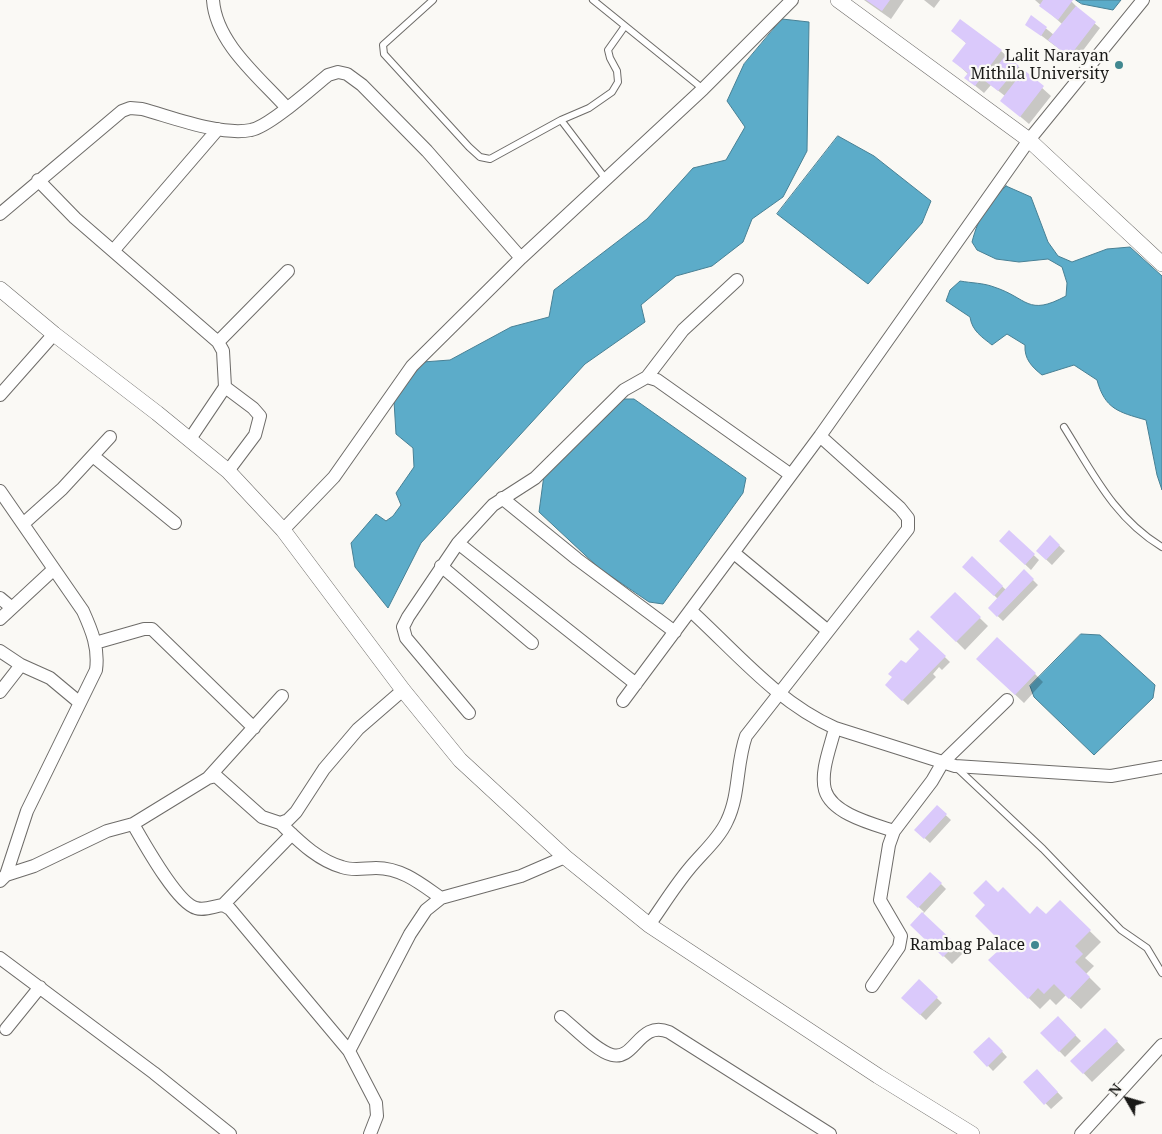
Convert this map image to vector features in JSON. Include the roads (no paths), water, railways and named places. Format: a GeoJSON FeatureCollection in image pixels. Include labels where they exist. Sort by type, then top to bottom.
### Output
{"type":"FeatureCollection","features":[{"type":"Feature","properties":{"kind":"street"},"geometry":{"type":"LineString","coordinates":[[213,0],[218,22],[224,36],[286,107]]}},
{"type":"Feature","properties":{"kind":"street"},"geometry":{"type":"LineString","coordinates":[[283,530],[334,477],[412,366],[605,178],[703,89],[792,0]]}},
{"type":"Feature","properties":{"kind":"street"},"geometry":{"type":"LineString","coordinates":[[838,0],[1029,140],[1162,264]]}},
{"type":"Feature","properties":{"kind":"street"},"geometry":{"type":"LineString","coordinates":[[623,701],[820,436],[1029,140],[1143,0]]}},
{"type":"Feature","properties":{"kind":"street"},"geometry":{"type":"LineString","coordinates":[[0,214],[38,180],[62,163],[110,120],[130,108],[218,129],[251,130],[267,123],[328,75],[338,72],[347,74],[362,85],[427,151],[521,258]]}},
{"type":"Feature","properties":{"kind":"street"},"geometry":{"type":"LineString","coordinates":[[113,251],[218,129]]}},
{"type":"Feature","properties":{"kind":"street"},"geometry":{"type":"LineString","coordinates":[[38,180],[75,218],[195,320],[218,342],[223,352],[225,387],[190,439]]}},
{"type":"Feature","properties":{"kind":"street"},"geometry":{"type":"LineString","coordinates":[[218,342],[288,271]]}},
{"type":"Feature","properties":{"kind":"street"},"geometry":{"type":"LineString","coordinates":[[469,713],[406,638],[404,627],[441,566],[458,543],[502,498],[535,478],[624,390],[647,377],[683,330],[737,280]]}},
{"type":"Feature","properties":{"kind":"street"},"geometry":{"type":"LineString","coordinates":[[0,289],[54,334],[190,439],[228,472],[283,530],[403,690],[460,760],[565,857],[649,925],[878,1076],[972,1134]]}},
{"type":"Feature","properties":{"kind":"street"},"geometry":{"type":"LineString","coordinates":[[0,395],[54,334]]}},
{"type":"Feature","properties":{"kind":"street"},"geometry":{"type":"LineString","coordinates":[[647,377],[657,380],[791,475]]}},
{"type":"Feature","properties":{"kind":"street"},"geometry":{"type":"LineString","coordinates":[[225,387],[253,408],[260,416],[255,435],[228,472]]}},
{"type":"Feature","properties":{"kind":"street"},"geometry":{"type":"LineString","coordinates":[[649,925],[688,870],[726,823],[740,780],[740,753],[746,736],[908,528],[908,518],[820,436]]}},
{"type":"Feature","properties":{"kind":"street"},"geometry":{"type":"LineString","coordinates":[[23,524],[62,489],[110,437]]}},
{"type":"Feature","properties":{"kind":"street"},"geometry":{"type":"LineString","coordinates":[[93,456],[175,523]]}},
{"type":"Feature","properties":{"kind":"street"},"geometry":{"type":"LineString","coordinates":[[0,492],[83,611],[98,656],[96,670],[27,811],[3,878]]}},
{"type":"Feature","properties":{"kind":"street"},"geometry":{"type":"LineString","coordinates":[[502,498],[577,559],[675,632]]}},
{"type":"Feature","properties":{"kind":"street"},"geometry":{"type":"LineString","coordinates":[[458,543],[636,684]]}},
{"type":"Feature","properties":{"kind":"street"},"geometry":{"type":"LineString","coordinates":[[734,553],[828,631]]}},
{"type":"Feature","properties":{"kind":"street"},"geometry":{"type":"LineString","coordinates":[[441,566],[532,643]]}},
{"type":"Feature","properties":{"kind":"street"},"geometry":{"type":"LineString","coordinates":[[0,619],[54,569]]}},
{"type":"Feature","properties":{"kind":"street"},"geometry":{"type":"LineString","coordinates":[[0,598],[12,608]]}},
{"type":"Feature","properties":{"kind":"street"},"geometry":{"type":"LineString","coordinates":[[691,611],[779,695],[817,720],[835,728],[949,764],[1111,776],[1162,766]]}},
{"type":"Feature","properties":{"kind":"street"},"geometry":{"type":"LineString","coordinates":[[95,644],[144,629],[152,629],[254,728]]}},
{"type":"Feature","properties":{"kind":"street"},"geometry":{"type":"LineString","coordinates":[[0,651],[21,665],[50,678],[80,703]]}},
{"type":"Feature","properties":{"kind":"street"},"geometry":{"type":"LineString","coordinates":[[0,692],[21,665]]}},
{"type":"Feature","properties":{"kind":"street"},"geometry":{"type":"LineString","coordinates":[[280,823],[288,820],[296,812],[324,769],[358,729],[403,690]]}},
{"type":"Feature","properties":{"kind":"street"},"geometry":{"type":"LineString","coordinates":[[3,878],[34,866],[107,831],[133,824],[208,778],[282,696]]}},
{"type":"Feature","properties":{"kind":"street"},"geometry":{"type":"LineString","coordinates":[[872,986],[899,947],[901,936],[880,900],[889,845],[894,832],[932,781],[1007,700]]}},
{"type":"Feature","properties":{"kind":"street"},"geometry":{"type":"LineString","coordinates":[[835,728],[826,767],[826,791],[832,800],[850,815],[894,832]]}},
{"type":"Feature","properties":{"kind":"street"},"geometry":{"type":"LineString","coordinates":[[208,778],[216,776],[262,817],[280,823],[311,852],[341,867],[379,868],[411,876],[441,898]]}},
{"type":"Feature","properties":{"kind":"street"},"geometry":{"type":"LineString","coordinates":[[133,824],[154,859],[186,903],[202,910],[223,905],[292,834]]}},
{"type":"Feature","properties":{"kind":"street"},"geometry":{"type":"LineString","coordinates":[[349,1051],[410,934],[426,910],[441,898],[521,876],[565,857]]}},
{"type":"Feature","properties":{"kind":"street"},"geometry":{"type":"LineString","coordinates":[[223,905],[230,909],[349,1051],[376,1103],[377,1116],[370,1134]]}},
{"type":"Feature","properties":{"kind":"street"},"geometry":{"type":"LineString","coordinates":[[0,958],[154,1072],[230,1134]]}},
{"type":"Feature","properties":{"kind":"street"},"geometry":{"type":"LineString","coordinates":[[6,1029],[40,987]]}},
{"type":"Feature","properties":{"kind":"street"},"geometry":{"type":"LineString","coordinates":[[562,1016],[602,1050],[613,1056],[623,1055],[652,1030],[660,1029],[669,1032],[830,1134]]}},
{"type":"Feature","properties":{"kind":"street"},"geometry":{"type":"LineString","coordinates":[[1082,1134],[1162,1045]]}},
{"type":"Feature","properties":{"kind":"lane"},"geometry":{"type":"LineString","coordinates":[[432,0],[383,44],[384,54],[469,147],[480,157],[490,159],[561,120],[589,108],[612,92],[618,82],[617,71],[608,50],[625,26]]}},
{"type":"Feature","properties":{"kind":"lane"},"geometry":{"type":"LineString","coordinates":[[593,0],[703,89]]}},
{"type":"Feature","properties":{"kind":"lane"},"geometry":{"type":"LineString","coordinates":[[561,120],[605,178]]}},
{"type":"Feature","properties":{"kind":"lane"},"geometry":{"type":"LineString","coordinates":[[1064,427],[1114,506],[1136,530],[1162,547]]}},
{"type":"Feature","properties":{"kind":"lane"},"geometry":{"type":"LineString","coordinates":[[949,764],[1043,849],[1121,930],[1147,948],[1162,974]]}},
{"type":"Feature","properties":{"kind":"water"},"geometry":{"type":"Polygon","coordinates":[[[1076,0],[1121,0],[1113,10],[1082,4],[1076,0]]]}},
{"type":"Feature","properties":{"kind":"water"},"geometry":{"type":"Polygon","coordinates":[[[782,19],[809,22],[807,151],[783,197],[752,219],[743,242],[712,266],[676,276],[641,305],[645,322],[585,364],[421,543],[388,608],[355,567],[351,543],[376,514],[386,521],[393,516],[401,505],[396,493],[414,467],[413,448],[396,434],[394,401],[423,362],[450,360],[511,327],[549,317],[554,290],[647,219],[693,168],[726,160],[745,127],[727,101],[744,64],[782,19]]]}},
{"type":"Feature","properties":{"kind":"water"},"geometry":{"type":"Polygon","coordinates":[[[838,136],[874,156],[931,201],[922,223],[868,284],[777,214],[838,136]]]}},
{"type":"Feature","properties":{"kind":"water"},"geometry":{"type":"Polygon","coordinates":[[[1006,186],[1031,197],[1048,242],[1058,256],[1072,262],[1107,249],[1130,247],[1162,276],[1162,490],[1157,475],[1146,420],[1114,408],[1104,397],[1097,380],[1074,365],[1042,375],[1029,362],[1025,345],[1007,334],[992,345],[975,330],[970,317],[946,301],[950,290],[960,281],[990,286],[1005,291],[1028,304],[1035,305],[1043,305],[1066,296],[1067,283],[1062,267],[1048,259],[1019,262],[996,259],[977,250],[972,242],[984,211],[1006,186]]]}},
{"type":"Feature","properties":{"kind":"water"},"geometry":{"type":"Polygon","coordinates":[[[624,399],[634,399],[746,478],[743,493],[663,604],[649,602],[599,568],[539,512],[544,475],[624,399]]]}},
{"type":"Feature","properties":{"kind":"water"},"geometry":{"type":"Polygon","coordinates":[[[1081,634],[1100,635],[1155,685],[1153,698],[1094,755],[1034,697],[1030,686],[1081,634]]]}},
{"type":"Feature","properties":{"kind":"place","name":"Lalit Narayan Mithila University"},"geometry":{"type":"Point","coordinates":[1119,65]}},
{"type":"Feature","properties":{"kind":"place","name":"Rambag Palace"},"geometry":{"type":"Point","coordinates":[1035,945]}}]}
